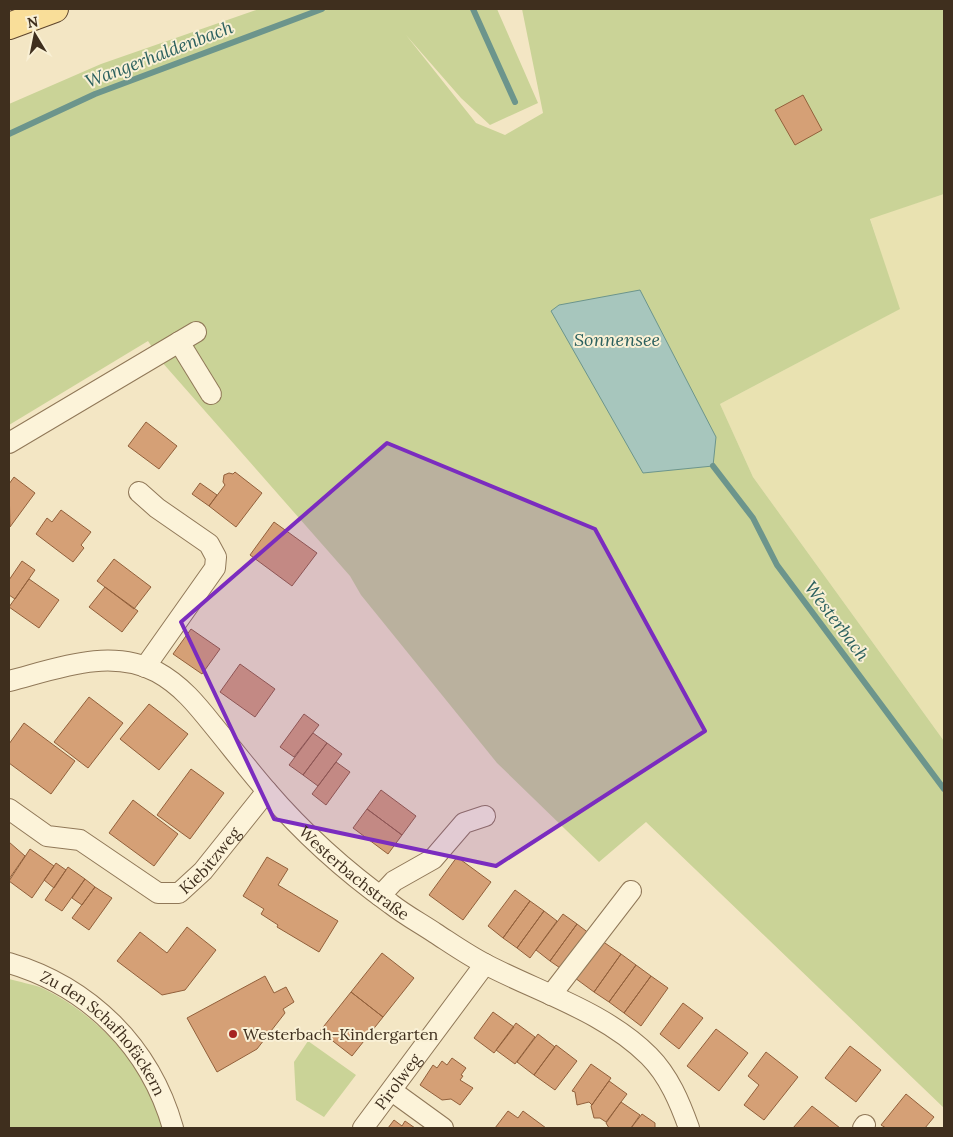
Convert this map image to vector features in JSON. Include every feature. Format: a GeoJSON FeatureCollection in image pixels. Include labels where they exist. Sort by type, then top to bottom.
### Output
{"type":"FeatureCollection","features":[{"type":"Feature","properties":{"kind":"main road"},"geometry":{"type":"LineString","coordinates":[[9,26],[54,9]]}},
{"type":"Feature","properties":{"kind":"street"},"geometry":{"type":"LineString","coordinates":[[9,443],[187,337],[211,394]]}},
{"type":"Feature","properties":{"kind":"street"},"geometry":{"type":"LineString","coordinates":[[139,492],[157,508],[209,544],[216,557],[215,568],[145,667]]}},
{"type":"Feature","properties":{"kind":"street","name":"Westerbachstraße"},"geometry":{"type":"LineString","coordinates":[[10,676],[106,660],[145,667],[168,678],[187,693],[267,791],[318,845],[380,896],[485,964],[551,995],[626,1036],[650,1057],[670,1083],[689,1128]]}},
{"type":"Feature","properties":{"kind":"street","name":"Kiebitzweg"},"geometry":{"type":"LineString","coordinates":[[9,810],[47,836],[80,840],[158,894],[179,893],[202,871],[267,791]]}},
{"type":"Feature","properties":{"kind":"street"},"geometry":{"type":"LineString","coordinates":[[380,896],[394,881],[432,859],[464,823],[485,816]]}},
{"type":"Feature","properties":{"kind":"street"},"geometry":{"type":"LineString","coordinates":[[551,995],[631,891]]}},
{"type":"Feature","properties":{"kind":"street","name":"Zu den Schafhofäckern"},"geometry":{"type":"LineString","coordinates":[[9,963],[56,982],[86,1000],[107,1017],[142,1059],[158,1084],[173,1128]]}},
{"type":"Feature","properties":{"kind":"street","name":"Pirolweg"},"geometry":{"type":"LineString","coordinates":[[363,1128],[485,964]]}},
{"type":"Feature","properties":{"kind":"street"},"geometry":{"type":"LineString","coordinates":[[392,1091],[443,1128]]}},
{"type":"Feature","properties":{"kind":"highlighted area"},"geometry":{"type":"Polygon","coordinates":[[[387,443],[595,529],[705,731],[496,866],[274,819],[181,622],[387,443]]]}},
{"type":"Feature","properties":{"kind":"shaded area"},"geometry":{"type":"Polygon","coordinates":[[[944,194],[944,741],[753,477],[720,404],[899,309],[870,218],[944,194]]]}},
{"type":"Feature","properties":{"kind":"green space"},"geometry":{"type":"Polygon","coordinates":[[[259,9],[497,9],[538,103],[490,125],[461,98],[406,35],[476,123],[505,135],[543,113],[522,9],[944,9],[944,194],[870,219],[900,309],[720,404],[753,477],[944,741],[944,1108],[646,822],[599,862],[497,763],[361,595],[350,576],[161,361],[148,341],[9,425],[9,104],[101,64],[259,9]]]}},
{"type":"Feature","properties":{"kind":"green space"},"geometry":{"type":"Polygon","coordinates":[[[9,979],[42,988],[82,1012],[100,1028],[117,1045],[145,1084],[162,1128],[9,1128],[9,979]]]}},
{"type":"Feature","properties":{"kind":"green space"},"geometry":{"type":"Polygon","coordinates":[[[308,1041],[356,1075],[324,1117],[296,1100],[294,1062],[308,1041]]]}},
{"type":"Feature","properties":{"kind":"water","name":"Sonnensee"},"geometry":{"type":"Polygon","coordinates":[[[640,290],[716,437],[713,466],[643,473],[551,311],[559,305],[640,290]]]}},
{"type":"Feature","properties":{"kind":"building"},"geometry":{"type":"Polygon","coordinates":[[[803,95],[822,130],[795,145],[775,110],[803,95]]]}},
{"type":"Feature","properties":{"kind":"building"},"geometry":{"type":"Polygon","coordinates":[[[146,422],[177,446],[159,469],[128,446],[146,422]]]}},
{"type":"Feature","properties":{"kind":"building"},"geometry":{"type":"Polygon","coordinates":[[[235,472],[262,493],[236,527],[209,506],[225,485],[223,482],[224,475],[235,472]]]}},
{"type":"Feature","properties":{"kind":"building"},"geometry":{"type":"Polygon","coordinates":[[[14,477],[35,493],[10,527],[9,484],[14,477]]]}},
{"type":"Feature","properties":{"kind":"building"},"geometry":{"type":"Polygon","coordinates":[[[200,483],[217,495],[209,506],[192,494],[200,483]]]}},
{"type":"Feature","properties":{"kind":"building"},"geometry":{"type":"Polygon","coordinates":[[[61,510],[91,532],[81,545],[84,548],[73,562],[36,534],[47,518],[52,522],[61,510]]]}},
{"type":"Feature","properties":{"kind":"building"},"geometry":{"type":"Polygon","coordinates":[[[274,522],[317,553],[292,586],[250,555],[274,522]]]}},
{"type":"Feature","properties":{"kind":"building"},"geometry":{"type":"Polygon","coordinates":[[[114,559],[151,587],[134,609],[97,581],[114,559]]]}},
{"type":"Feature","properties":{"kind":"building"},"geometry":{"type":"Polygon","coordinates":[[[22,561],[35,570],[15,599],[9,595],[9,580],[22,561]]]}},
{"type":"Feature","properties":{"kind":"building"},"geometry":{"type":"Polygon","coordinates":[[[29,579],[59,600],[39,628],[9,607],[29,579]]]}},
{"type":"Feature","properties":{"kind":"building"},"geometry":{"type":"Polygon","coordinates":[[[105,587],[138,611],[122,632],[89,607],[105,587]]]}},
{"type":"Feature","properties":{"kind":"building"},"geometry":{"type":"Polygon","coordinates":[[[191,629],[220,649],[202,674],[173,654],[191,629]]]}},
{"type":"Feature","properties":{"kind":"building"},"geometry":{"type":"Polygon","coordinates":[[[240,664],[275,689],[255,717],[220,692],[240,664]]]}},
{"type":"Feature","properties":{"kind":"building"},"geometry":{"type":"Polygon","coordinates":[[[89,697],[123,723],[88,768],[54,742],[89,697]]]}},
{"type":"Feature","properties":{"kind":"building"},"geometry":{"type":"Polygon","coordinates":[[[149,704],[188,734],[159,770],[120,739],[149,704]]]}},
{"type":"Feature","properties":{"kind":"building"},"geometry":{"type":"Polygon","coordinates":[[[304,714],[319,725],[294,757],[280,747],[304,714]]]}},
{"type":"Feature","properties":{"kind":"building"},"geometry":{"type":"Polygon","coordinates":[[[24,723],[75,761],[51,794],[9,763],[9,744],[24,723]]]}},
{"type":"Feature","properties":{"kind":"building"},"geometry":{"type":"Polygon","coordinates":[[[313,733],[327,743],[303,775],[289,765],[313,733]]]}},
{"type":"Feature","properties":{"kind":"building"},"geometry":{"type":"Polygon","coordinates":[[[327,743],[342,754],[318,786],[303,775],[327,743]]]}},
{"type":"Feature","properties":{"kind":"building"},"geometry":{"type":"Polygon","coordinates":[[[336,762],[350,772],[326,805],[312,794],[336,762]]]}},
{"type":"Feature","properties":{"kind":"building"},"geometry":{"type":"Polygon","coordinates":[[[191,769],[224,793],[190,839],[157,815],[191,769]]]}},
{"type":"Feature","properties":{"kind":"building"},"geometry":{"type":"Polygon","coordinates":[[[381,790],[416,816],[402,835],[367,809],[381,790]]]}},
{"type":"Feature","properties":{"kind":"building"},"geometry":{"type":"Polygon","coordinates":[[[133,800],[178,834],[154,866],[109,833],[133,800]]]}},
{"type":"Feature","properties":{"kind":"building"},"geometry":{"type":"Polygon","coordinates":[[[367,809],[402,835],[388,854],[353,828],[367,809]]]}},
{"type":"Feature","properties":{"kind":"building"},"geometry":{"type":"Polygon","coordinates":[[[9,842],[25,856],[9,879],[9,842]]]}},
{"type":"Feature","properties":{"kind":"building"},"geometry":{"type":"Polygon","coordinates":[[[30,849],[54,866],[32,898],[9,881],[30,849]]]}},
{"type":"Feature","properties":{"kind":"building"},"geometry":{"type":"Polygon","coordinates":[[[267,857],[288,869],[278,885],[338,921],[319,952],[277,927],[278,925],[261,914],[264,909],[243,896],[267,857]]]}},
{"type":"Feature","properties":{"kind":"building"},"geometry":{"type":"Polygon","coordinates":[[[457,857],[491,882],[463,920],[429,895],[457,857]]]}},
{"type":"Feature","properties":{"kind":"building"},"geometry":{"type":"Polygon","coordinates":[[[56,863],[66,870],[54,888],[44,880],[56,863]]]}},
{"type":"Feature","properties":{"kind":"building"},"geometry":{"type":"Polygon","coordinates":[[[68,867],[85,879],[62,911],[45,900],[68,867]]]}},
{"type":"Feature","properties":{"kind":"building"},"geometry":{"type":"Polygon","coordinates":[[[85,879],[95,887],[82,905],[72,898],[85,879]]]}},
{"type":"Feature","properties":{"kind":"building"},"geometry":{"type":"Polygon","coordinates":[[[95,887],[112,898],[89,930],[72,918],[95,887]]]}},
{"type":"Feature","properties":{"kind":"building"},"geometry":{"type":"Polygon","coordinates":[[[515,890],[530,901],[503,938],[488,926],[515,890]]]}},
{"type":"Feature","properties":{"kind":"building"},"geometry":{"type":"Polygon","coordinates":[[[530,901],[544,911],[517,948],[503,938],[530,901]]]}},
{"type":"Feature","properties":{"kind":"building"},"geometry":{"type":"Polygon","coordinates":[[[544,911],[557,921],[530,958],[517,948],[544,911]]]}},
{"type":"Feature","properties":{"kind":"building"},"geometry":{"type":"Polygon","coordinates":[[[563,914],[577,924],[550,961],[536,950],[563,914]]]}},
{"type":"Feature","properties":{"kind":"building"},"geometry":{"type":"Polygon","coordinates":[[[577,924],[590,934],[563,970],[550,961],[577,924]]]}},
{"type":"Feature","properties":{"kind":"building"},"geometry":{"type":"Polygon","coordinates":[[[187,927],[216,950],[185,990],[162,995],[117,961],[140,932],[167,953],[187,927]]]}},
{"type":"Feature","properties":{"kind":"building"},"geometry":{"type":"Polygon","coordinates":[[[602,941],[621,954],[594,992],[575,978],[602,941]]]}},
{"type":"Feature","properties":{"kind":"building"},"geometry":{"type":"Polygon","coordinates":[[[382,953],[414,978],[383,1017],[351,992],[382,953]]]}},
{"type":"Feature","properties":{"kind":"building"},"geometry":{"type":"Polygon","coordinates":[[[621,954],[636,965],[609,1002],[594,992],[621,954]]]}},
{"type":"Feature","properties":{"kind":"building"},"geometry":{"type":"Polygon","coordinates":[[[636,965],[651,976],[624,1013],[609,1002],[636,965]]]}},
{"type":"Feature","properties":{"kind":"building","name":"Westerbach-Kindergarten"},"geometry":{"type":"Polygon","coordinates":[[[265,976],[274,993],[286,987],[294,1002],[283,1009],[285,1013],[257,1049],[217,1072],[187,1018],[265,976]]]}},
{"type":"Feature","properties":{"kind":"building"},"geometry":{"type":"Polygon","coordinates":[[[651,976],[668,988],[641,1026],[624,1013],[651,976]]]}},
{"type":"Feature","properties":{"kind":"building"},"geometry":{"type":"Polygon","coordinates":[[[351,992],[383,1017],[352,1056],[320,1031],[351,992]]]}},
{"type":"Feature","properties":{"kind":"building"},"geometry":{"type":"Polygon","coordinates":[[[683,1003],[703,1018],[679,1049],[660,1034],[683,1003]]]}},
{"type":"Feature","properties":{"kind":"building"},"geometry":{"type":"Polygon","coordinates":[[[493,1012],[514,1027],[494,1053],[474,1038],[493,1012]]]}},
{"type":"Feature","properties":{"kind":"building"},"geometry":{"type":"Polygon","coordinates":[[[516,1023],[535,1037],[515,1064],[496,1050],[516,1023]]]}},
{"type":"Feature","properties":{"kind":"building"},"geometry":{"type":"Polygon","coordinates":[[[716,1029],[748,1053],[719,1091],[687,1066],[716,1029]]]}},
{"type":"Feature","properties":{"kind":"building"},"geometry":{"type":"Polygon","coordinates":[[[538,1034],[555,1047],[534,1075],[517,1062],[538,1034]]]}},
{"type":"Feature","properties":{"kind":"building"},"geometry":{"type":"Polygon","coordinates":[[[556,1045],[577,1061],[555,1090],[534,1075],[556,1045]]]}},
{"type":"Feature","properties":{"kind":"building"},"geometry":{"type":"Polygon","coordinates":[[[850,1046],[881,1070],[856,1102],[825,1078],[850,1046]]]}},
{"type":"Feature","properties":{"kind":"building"},"geometry":{"type":"Polygon","coordinates":[[[766,1052],[798,1077],[764,1120],[744,1105],[759,1085],[748,1076],[766,1052]]]}},
{"type":"Feature","properties":{"kind":"building"},"geometry":{"type":"Polygon","coordinates":[[[452,1058],[466,1068],[460,1080],[473,1088],[460,1105],[451,1099],[442,1100],[420,1085],[433,1065],[437,1068],[442,1061],[447,1065],[452,1058]]]}},
{"type":"Feature","properties":{"kind":"building"},"geometry":{"type":"Polygon","coordinates":[[[591,1064],[611,1078],[592,1105],[589,1102],[577,1105],[575,1092],[572,1091],[591,1064]]]}},
{"type":"Feature","properties":{"kind":"building"},"geometry":{"type":"Polygon","coordinates":[[[609,1081],[627,1094],[606,1122],[600,1118],[594,1118],[591,1106],[609,1081]]]}},
{"type":"Feature","properties":{"kind":"building"},"geometry":{"type":"Polygon","coordinates":[[[906,1094],[934,1117],[925,1128],[886,1128],[881,1125],[906,1094]]]}},
{"type":"Feature","properties":{"kind":"building"},"geometry":{"type":"Polygon","coordinates":[[[621,1102],[640,1115],[631,1128],[609,1128],[606,1123],[621,1102]]]}},
{"type":"Feature","properties":{"kind":"building"},"geometry":{"type":"Polygon","coordinates":[[[812,1106],[840,1128],[793,1128],[812,1106]]]}},
{"type":"Feature","properties":{"kind":"building"},"geometry":{"type":"Polygon","coordinates":[[[508,1111],[518,1118],[523,1111],[546,1128],[495,1128],[508,1111]]]}},
{"type":"Feature","properties":{"kind":"building"},"geometry":{"type":"Polygon","coordinates":[[[642,1114],[655,1123],[655,1128],[631,1128],[642,1114]]]}},
{"type":"Feature","properties":{"kind":"building"},"geometry":{"type":"Polygon","coordinates":[[[394,1120],[402,1126],[405,1121],[415,1128],[388,1128],[394,1120]]]}},
{"type":"Feature","properties":{"kind":"waterway","name":"Wangerhaldenbach"},"geometry":{"type":"LineString","coordinates":[[9,134],[95,94],[322,9]]}},
{"type":"Feature","properties":{"kind":"waterway","name":"Westerbach"},"geometry":{"type":"LineString","coordinates":[[473,9],[515,102]]}},
{"type":"Feature","properties":{"kind":"waterway","name":"Westerbach"},"geometry":{"type":"LineString","coordinates":[[713,466],[753,518],[777,565],[944,789]]}},
{"type":"Feature","properties":{"kind":"place","name":"Westerbach-Kindergarten"},"geometry":{"type":"Point","coordinates":[233,1034]}}]}
